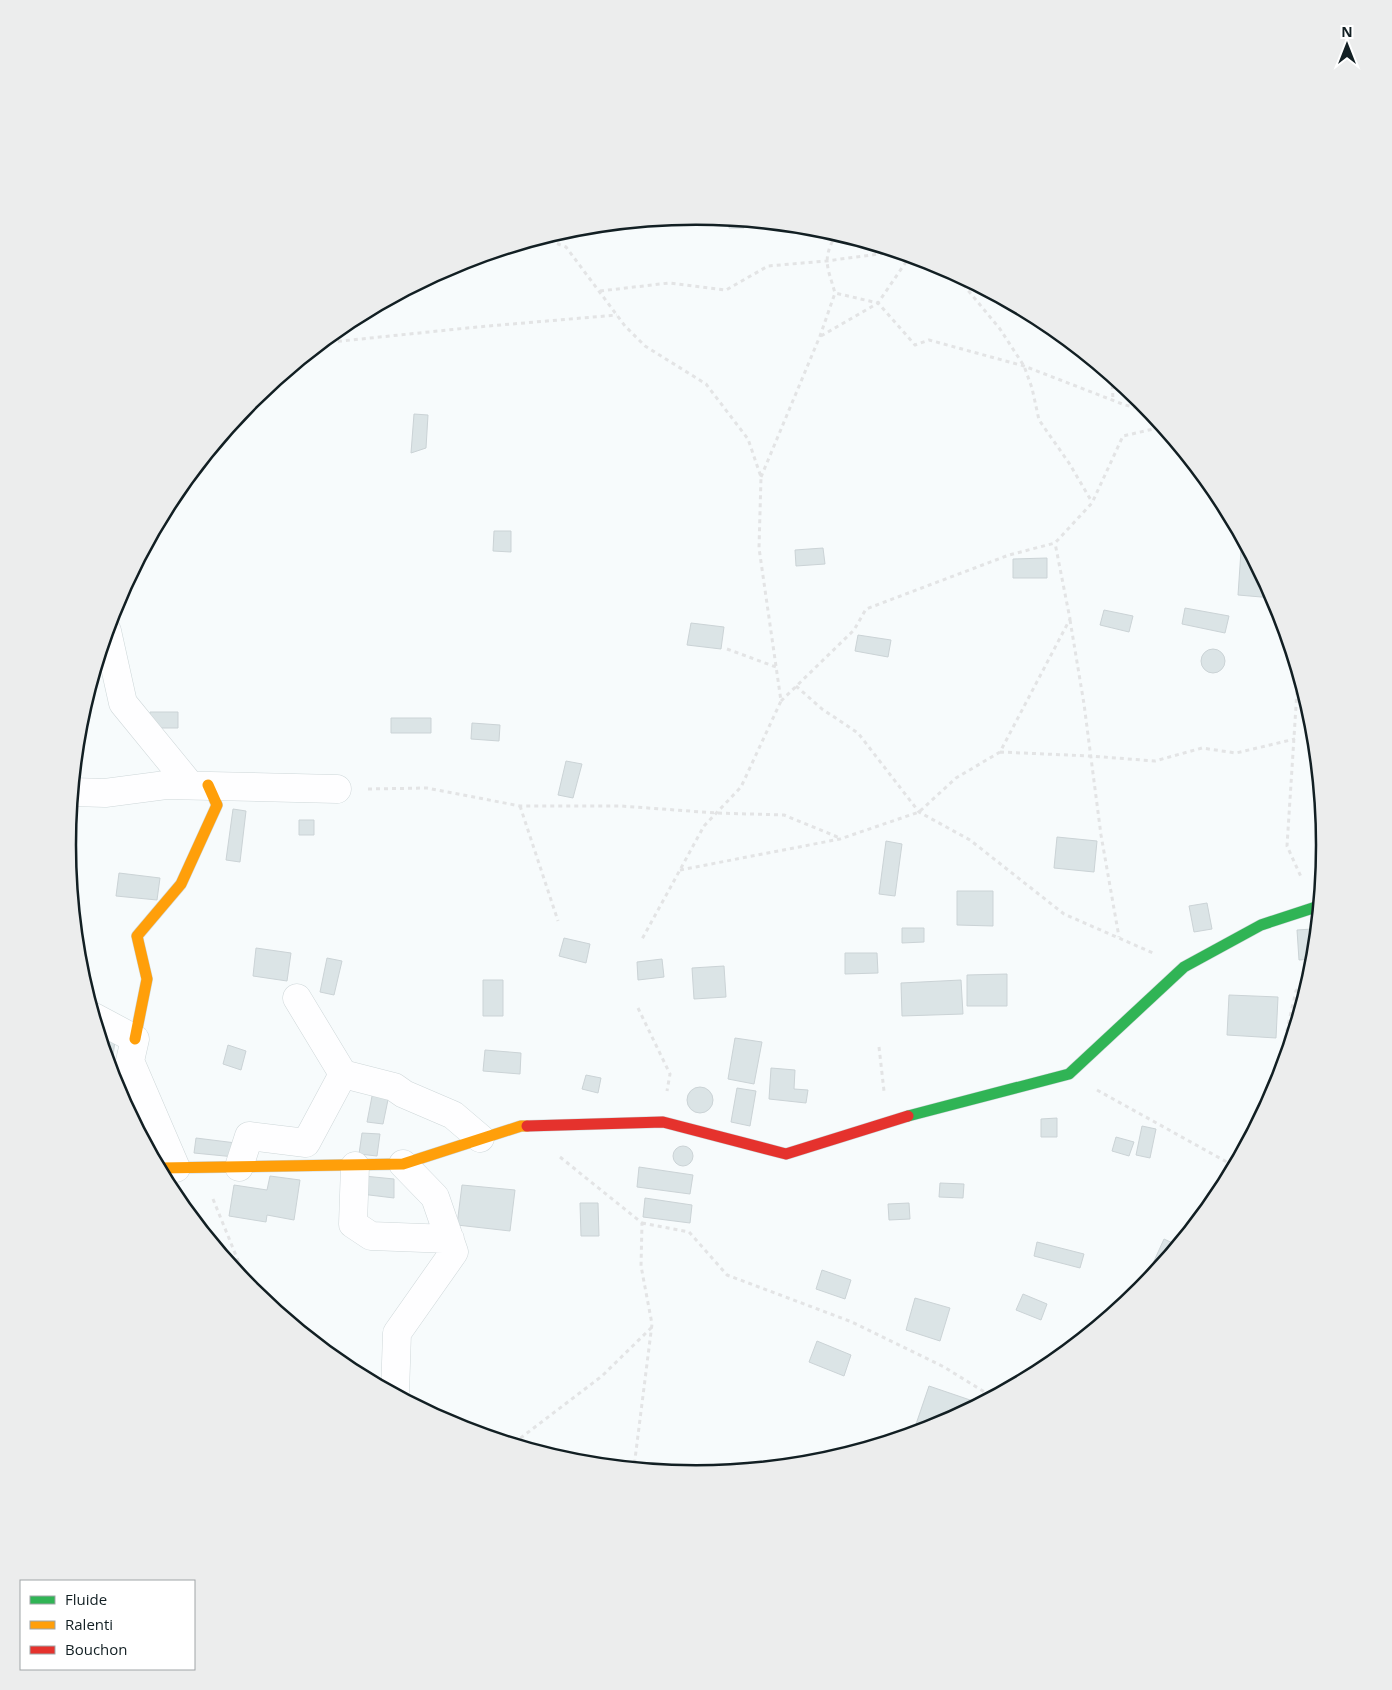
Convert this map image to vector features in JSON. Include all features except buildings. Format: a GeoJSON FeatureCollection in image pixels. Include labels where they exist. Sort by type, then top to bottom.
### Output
{"type":"FeatureCollection","features":[{"type":"Feature","properties":{"kind":"street"},"geometry":{"type":"LineString","coordinates":[[110,644],[123,703],[217,805],[181,884],[137,936],[147,979],[130,1061],[179,1168],[403,1164],[521,1126],[663,1122],[786,1154],[888,1121],[1069,1074],[1184,967],[1261,925],[1312,908]]}},
{"type":"Feature","properties":{"kind":"street"},"geometry":{"type":"LineString","coordinates":[[79,792],[105,793],[166,785],[337,789]]}},
{"type":"Feature","properties":{"kind":"street"},"geometry":{"type":"LineString","coordinates":[[297,998],[343,1074],[394,1087],[404,1094],[453,1116],[480,1138]]}},
{"type":"Feature","properties":{"kind":"street"},"geometry":{"type":"LineString","coordinates":[[102,1020],[135,1039]]}},
{"type":"Feature","properties":{"kind":"street"},"geometry":{"type":"LineString","coordinates":[[239,1167],[249,1136],[306,1144],[343,1074]]}},
{"type":"Feature","properties":{"kind":"street"},"geometry":{"type":"LineString","coordinates":[[395,1387],[397,1332],[454,1252],[435,1197],[403,1164]]}},
{"type":"Feature","properties":{"kind":"street"},"geometry":{"type":"LineString","coordinates":[[355,1166],[353,1224],[372,1236],[450,1239]]}},
{"type":"Feature","properties":{"kind":"path"},"geometry":{"type":"LineString","coordinates":[[760,477],[820,336],[835,293],[826,261],[828,250],[833,241]]}},
{"type":"Feature","properties":{"kind":"path"},"geometry":{"type":"LineString","coordinates":[[553,242],[566,247],[617,315],[645,346],[706,384],[748,439],[760,477],[759,548],[781,701]]}},
{"type":"Feature","properties":{"kind":"path"},"geometry":{"type":"LineString","coordinates":[[599,292],[669,283],[726,290],[768,266],[881,254]]}},
{"type":"Feature","properties":{"kind":"path"},"geometry":{"type":"LineString","coordinates":[[820,336],[878,303],[906,262]]}},
{"type":"Feature","properties":{"kind":"path"},"geometry":{"type":"LineString","coordinates":[[965,287],[1000,329],[1024,366],[1032,388],[1039,420],[1069,463],[1092,503]]}},
{"type":"Feature","properties":{"kind":"path"},"geometry":{"type":"LineString","coordinates":[[835,293],[878,303],[915,345],[929,340],[1024,366],[1113,401],[1133,406]]}},
{"type":"Feature","properties":{"kind":"path"},"geometry":{"type":"LineString","coordinates":[[335,342],[617,315]]}},
{"type":"Feature","properties":{"kind":"path"},"geometry":{"type":"LineString","coordinates":[[1112,386],[1113,401]]}},
{"type":"Feature","properties":{"kind":"path"},"geometry":{"type":"LineString","coordinates":[[641,941],[704,826],[741,786],[781,701],[854,630],[866,609],[1009,555],[1055,543],[1092,503],[1123,436],[1155,429]]}},
{"type":"Feature","properties":{"kind":"path"},"geometry":{"type":"LineString","coordinates":[[1055,543],[1084,704],[1101,835],[1119,938]]}},
{"type":"Feature","properties":{"kind":"path"},"geometry":{"type":"LineString","coordinates":[[680,870],[840,839],[919,812],[956,778],[1000,752],[1070,619]]}},
{"type":"Feature","properties":{"kind":"path"},"geometry":{"type":"LineString","coordinates":[[727,649],[776,667]]}},
{"type":"Feature","properties":{"kind":"path"},"geometry":{"type":"LineString","coordinates":[[796,686],[822,709],[858,733],[919,812],[970,840],[1064,914],[1184,967]]}},
{"type":"Feature","properties":{"kind":"path"},"geometry":{"type":"LineString","coordinates":[[1297,694],[1287,846],[1301,878],[1307,881]]}},
{"type":"Feature","properties":{"kind":"path"},"geometry":{"type":"LineString","coordinates":[[1000,752],[1154,761],[1202,748],[1236,753],[1295,739]]}},
{"type":"Feature","properties":{"kind":"path"},"geometry":{"type":"LineString","coordinates":[[337,789],[427,788],[520,806],[621,806],[716,813],[784,814],[840,839]]}},
{"type":"Feature","properties":{"kind":"path"},"geometry":{"type":"LineString","coordinates":[[520,806],[558,921]]}},
{"type":"Feature","properties":{"kind":"path"},"geometry":{"type":"LineString","coordinates":[[1286,1035],[1296,991],[1299,988]]}},
{"type":"Feature","properties":{"kind":"path"},"geometry":{"type":"LineString","coordinates":[[638,1008],[670,1074],[663,1122]]}},
{"type":"Feature","properties":{"kind":"path"},"geometry":{"type":"LineString","coordinates":[[880,1047],[888,1121]]}},
{"type":"Feature","properties":{"kind":"path"},"geometry":{"type":"LineString","coordinates":[[1069,1074],[1228,1163]]}},
{"type":"Feature","properties":{"kind":"path"},"geometry":{"type":"LineString","coordinates":[[559,1156],[642,1223],[689,1232],[727,1276],[852,1322],[944,1367],[986,1392]]}},
{"type":"Feature","properties":{"kind":"path"},"geometry":{"type":"LineString","coordinates":[[179,1168],[239,1263]]}},
{"type":"Feature","properties":{"kind":"path"},"geometry":{"type":"LineString","coordinates":[[635,1461],[652,1328],[641,1266],[642,1223]]}},
{"type":"Feature","properties":{"kind":"path"},"geometry":{"type":"LineString","coordinates":[[519,1439],[602,1376],[652,1328]]}},
{"type":"Feature","properties":{"kind":"traffic: fast"},"geometry":{"type":"LineString","coordinates":[[908,1116],[1069,1074],[1184,967],[1261,925],[1312,908]]}},
{"type":"Feature","properties":{"kind":"traffic: slow"},"geometry":{"type":"LineString","coordinates":[[135,1039],[147,979],[137,936],[181,884],[217,805],[208,785]]}},
{"type":"Feature","properties":{"kind":"traffic: slow"},"geometry":{"type":"LineString","coordinates":[[167,1168],[403,1164],[521,1126],[527,1126]]}},
{"type":"Feature","properties":{"kind":"traffic: jam"},"geometry":{"type":"LineString","coordinates":[[527,1126],[663,1122],[786,1154],[908,1116]]}}]}
